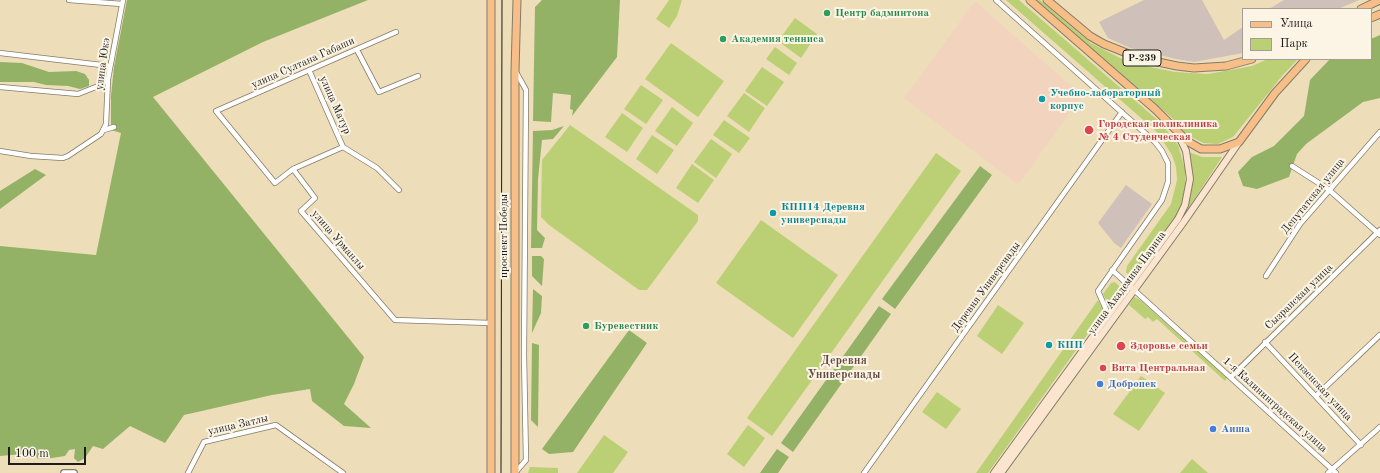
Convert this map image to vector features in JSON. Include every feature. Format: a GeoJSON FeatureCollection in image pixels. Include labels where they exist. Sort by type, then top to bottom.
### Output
{"type":"FeatureCollection","features":[{"type":"Feature","properties":{"kind":"main road","name":"проспект Победы"},"geometry":{"type":"LineString","coordinates":[[491,0],[492,473]]}},
{"type":"Feature","properties":{"kind":"main road","name":"проспект Победы"},"geometry":{"type":"LineString","coordinates":[[515,473],[515,71],[517,0]]}},
{"type":"Feature","properties":{"kind":"main road","name":"Р-239"},"geometry":{"type":"LineString","coordinates":[[1030,0],[1155,109],[1178,134],[1194,146],[1210,150],[1220,149],[1239,142]]}},
{"type":"Feature","properties":{"kind":"main road","name":"Р-239"},"geometry":{"type":"LineString","coordinates":[[1047,0],[1090,36],[1104,44],[1139,58],[1194,68],[1226,66],[1248,60]]}},
{"type":"Feature","properties":{"kind":"main road"},"geometry":{"type":"LineString","coordinates":[[1363,8],[1380,0]]}},
{"type":"Feature","properties":{"kind":"main road"},"geometry":{"type":"LineString","coordinates":[[1239,142],[1275,93],[1305,60]]}},
{"type":"Feature","properties":{"kind":"main road","name":"улица Академика Парина"},"geometry":{"type":"LineString","coordinates":[[1001,473],[1132,288],[1178,219],[1185,205],[1189,186],[1189,165],[1178,134]]}},
{"type":"Feature","properties":{"kind":"main road","name":"улица Академика Парина"},"geometry":{"type":"LineString","coordinates":[[994,473],[1108,314],[1132,288],[1183,223],[1239,142]]}},
{"type":"Feature","properties":{"kind":"street"},"geometry":{"type":"LineString","coordinates":[[69,0],[123,2]]}},
{"type":"Feature","properties":{"kind":"street"},"geometry":{"type":"LineString","coordinates":[[996,0],[1155,142],[1162,151],[1168,163],[1168,182],[1162,200],[1098,291],[1108,314]]}},
{"type":"Feature","properties":{"kind":"street","name":"улица Юкэ"},"geometry":{"type":"LineString","coordinates":[[104,130],[106,124],[108,79],[123,2]]}},
{"type":"Feature","properties":{"kind":"street","name":"улица Султана Габаши"},"geometry":{"type":"LineString","coordinates":[[293,169],[275,183],[216,111],[396,32]]}},
{"type":"Feature","properties":{"kind":"street"},"geometry":{"type":"LineString","coordinates":[[357,50],[378,92],[418,76]]}},
{"type":"Feature","properties":{"kind":"street"},"geometry":{"type":"LineString","coordinates":[[0,53],[110,66]]}},
{"type":"Feature","properties":{"kind":"street","name":"улица Матур"},"geometry":{"type":"LineString","coordinates":[[309,70],[343,147],[377,168],[399,190]]}},
{"type":"Feature","properties":{"kind":"street"},"geometry":{"type":"LineString","coordinates":[[515,71],[526,90],[524,354],[526,460],[515,473]]}},
{"type":"Feature","properties":{"kind":"street"},"geometry":{"type":"LineString","coordinates":[[0,88],[78,94],[101,85],[108,79]]}},
{"type":"Feature","properties":{"kind":"street","name":"Деревня Универсиады"},"geometry":{"type":"LineString","coordinates":[[864,473],[1122,112]]}},
{"type":"Feature","properties":{"kind":"street"},"geometry":{"type":"LineString","coordinates":[[0,151],[31,156],[63,158],[104,130],[114,127]]}},
{"type":"Feature","properties":{"kind":"street","name":"Депутатская улица"},"geometry":{"type":"LineString","coordinates":[[1266,276],[1300,224],[1328,189],[1380,132]]}},
{"type":"Feature","properties":{"kind":"street","name":"улица Матур"},"geometry":{"type":"LineString","coordinates":[[293,169],[343,147]]}},
{"type":"Feature","properties":{"kind":"street"},"geometry":{"type":"LineString","coordinates":[[1292,166],[1328,189],[1379,233]]}},
{"type":"Feature","properties":{"kind":"street","name":"улица Урманлы"},"geometry":{"type":"LineString","coordinates":[[293,169],[315,198],[301,211],[395,320],[491,323]]}},
{"type":"Feature","properties":{"kind":"street","name":"Сызранская улица"},"geometry":{"type":"LineString","coordinates":[[1231,377],[1265,342],[1379,233]]}},
{"type":"Feature","properties":{"kind":"street","name":"1-я Калининградская улица"},"geometry":{"type":"LineString","coordinates":[[1112,270],[1231,377],[1332,472]]}},
{"type":"Feature","properties":{"kind":"street"},"geometry":{"type":"LineString","coordinates":[[1316,396],[1380,335]]}},
{"type":"Feature","properties":{"kind":"street","name":"Пензенская улица"},"geometry":{"type":"LineString","coordinates":[[1265,342],[1361,445]]}},
{"type":"Feature","properties":{"kind":"street","name":"улица Затлы"},"geometry":{"type":"LineString","coordinates":[[188,473],[204,442],[276,425],[343,473]]}},
{"type":"Feature","properties":{"kind":"street"},"geometry":{"type":"LineString","coordinates":[[1332,472],[1380,428]]}},
{"type":"Feature","properties":{"kind":"street"},"geometry":{"type":"LineString","coordinates":[[64,473],[74,473]]}},
{"type":"Feature","properties":{"kind":"shaded area"},"geometry":{"type":"Polygon","coordinates":[[[1144,0],[1202,0],[1224,40],[1242,28],[1242,53],[1194,62],[1176,59],[1130,48],[1108,38],[1099,22],[1144,0]]]}},
{"type":"Feature","properties":{"kind":"shaded area"},"geometry":{"type":"Polygon","coordinates":[[[1284,0],[1359,0],[1340,8],[1271,8],[1284,0]]]}},
{"type":"Feature","properties":{"kind":"shaded area"},"geometry":{"type":"Polygon","coordinates":[[[975,1],[1082,96],[1018,185],[904,98],[975,1]]]}},
{"type":"Feature","properties":{"kind":"shaded area"},"geometry":{"type":"Polygon","coordinates":[[[1126,185],[1152,204],[1121,248],[1114,243],[1098,223],[1126,185]]]}},
{"type":"Feature","properties":{"kind":"green space"},"geometry":{"type":"Polygon","coordinates":[[[127,0],[368,0],[263,42],[153,97],[364,357],[354,384],[344,404],[371,428],[344,426],[312,401],[310,389],[272,395],[184,415],[165,443],[130,426],[103,449],[93,446],[85,458],[78,462],[74,458],[75,449],[69,450],[65,456],[45,459],[38,459],[34,453],[0,456],[0,246],[96,255],[121,133],[111,130],[111,96],[114,67],[127,0]]]}},
{"type":"Feature","properties":{"kind":"green space"},"geometry":{"type":"Polygon","coordinates":[[[542,0],[620,0],[617,57],[572,116],[573,110],[570,109],[571,95],[553,93],[551,122],[533,121],[535,7],[542,0]]]}},
{"type":"Feature","properties":{"kind":"green space"},"geometry":{"type":"Polygon","coordinates":[[[669,0],[682,0],[677,16],[669,28],[656,19],[669,0]]]}},
{"type":"Feature","properties":{"kind":"green space"},"geometry":{"type":"Polygon","coordinates":[[[1006,0],[1019,0],[1161,123],[1178,145],[1185,169],[1185,184],[1182,204],[1175,219],[1132,275],[1126,273],[1127,266],[1171,204],[1177,180],[1176,167],[1172,155],[1157,132],[1006,0]]]}},
{"type":"Feature","properties":{"kind":"green space"},"geometry":{"type":"Polygon","coordinates":[[[1036,0],[1040,0],[1091,43],[1120,58],[1145,66],[1175,72],[1208,74],[1252,66],[1266,60],[1297,60],[1282,76],[1233,137],[1218,144],[1203,143],[1186,134],[1172,118],[1036,0]]]}},
{"type":"Feature","properties":{"kind":"green space"},"geometry":{"type":"Polygon","coordinates":[[[795,18],[817,34],[801,58],[778,41],[795,18]]]}},
{"type":"Feature","properties":{"kind":"green space"},"geometry":{"type":"Polygon","coordinates":[[[1380,35],[1380,98],[1363,102],[1306,144],[1297,154],[1289,177],[1257,189],[1243,186],[1238,172],[1252,157],[1274,146],[1304,116],[1310,80],[1329,60],[1372,60],[1372,39],[1380,35]]]}},
{"type":"Feature","properties":{"kind":"green space"},"geometry":{"type":"Polygon","coordinates":[[[671,43],[724,81],[698,117],[645,79],[671,43]]]}},
{"type":"Feature","properties":{"kind":"green space"},"geometry":{"type":"Polygon","coordinates":[[[775,47],[797,63],[789,75],[766,59],[775,47]]]}},
{"type":"Feature","properties":{"kind":"green space"},"geometry":{"type":"Polygon","coordinates":[[[0,62],[22,63],[49,72],[76,71],[85,74],[89,80],[89,86],[80,89],[34,82],[0,82],[0,62]]]}},
{"type":"Feature","properties":{"kind":"green space"},"geometry":{"type":"Polygon","coordinates":[[[762,67],[784,82],[767,106],[745,91],[762,67]]]}},
{"type":"Feature","properties":{"kind":"green space"},"geometry":{"type":"Polygon","coordinates":[[[641,85],[663,100],[646,124],[624,109],[641,85]]]}},
{"type":"Feature","properties":{"kind":"green space"},"geometry":{"type":"Polygon","coordinates":[[[744,93],[765,108],[749,132],[727,116],[744,93]]]}},
{"type":"Feature","properties":{"kind":"green space"},"geometry":{"type":"Polygon","coordinates":[[[672,107],[693,123],[677,146],[655,131],[672,107]]]}},
{"type":"Feature","properties":{"kind":"green space"},"geometry":{"type":"Polygon","coordinates":[[[622,113],[643,128],[627,152],[605,137],[622,113]]]}},
{"type":"Feature","properties":{"kind":"green space"},"geometry":{"type":"Polygon","coordinates":[[[724,120],[750,138],[739,153],[713,135],[724,120]]]}},
{"type":"Feature","properties":{"kind":"green space"},"geometry":{"type":"Polygon","coordinates":[[[570,125],[698,215],[698,221],[647,290],[639,290],[549,225],[541,217],[542,160],[570,125]]]}},
{"type":"Feature","properties":{"kind":"green space"},"geometry":{"type":"Polygon","coordinates":[[[564,126],[553,139],[542,140],[538,179],[537,230],[545,238],[542,248],[531,248],[533,131],[552,130],[564,126]]]}},
{"type":"Feature","properties":{"kind":"green space"},"geometry":{"type":"Polygon","coordinates":[[[652,135],[674,150],[657,174],[636,159],[652,135]]]}},
{"type":"Feature","properties":{"kind":"green space"},"geometry":{"type":"Polygon","coordinates":[[[711,139],[732,154],[716,178],[694,162],[711,139]]]}},
{"type":"Feature","properties":{"kind":"green space"},"geometry":{"type":"Polygon","coordinates":[[[1189,152],[1202,157],[1222,157],[1188,209],[1193,179],[1189,152]]]}},
{"type":"Feature","properties":{"kind":"green space"},"geometry":{"type":"Polygon","coordinates":[[[936,153],[961,171],[772,436],[747,418],[936,153]]]}},
{"type":"Feature","properties":{"kind":"green space"},"geometry":{"type":"Polygon","coordinates":[[[692,164],[714,180],[698,203],[676,188],[692,164]]]}},
{"type":"Feature","properties":{"kind":"green space"},"geometry":{"type":"Polygon","coordinates":[[[980,166],[992,175],[895,309],[882,299],[980,166]]]}},
{"type":"Feature","properties":{"kind":"green space"},"geometry":{"type":"Polygon","coordinates":[[[35,169],[46,175],[0,209],[0,191],[35,169]]]}},
{"type":"Feature","properties":{"kind":"green space"},"geometry":{"type":"Polygon","coordinates":[[[761,220],[838,275],[793,338],[716,283],[761,220]]]}},
{"type":"Feature","properties":{"kind":"green space"},"geometry":{"type":"Polygon","coordinates":[[[532,256],[541,256],[544,259],[542,286],[532,276],[532,256]]]}},
{"type":"Feature","properties":{"kind":"green space"},"geometry":{"type":"Polygon","coordinates":[[[1115,282],[1120,287],[1120,290],[1109,305],[1103,294],[1111,283],[1115,282]]]}},
{"type":"Feature","properties":{"kind":"green space"},"geometry":{"type":"Polygon","coordinates":[[[533,289],[542,296],[541,313],[532,333],[533,289]]]}},
{"type":"Feature","properties":{"kind":"green space"},"geometry":{"type":"Polygon","coordinates":[[[1134,297],[1140,300],[1227,378],[1225,381],[1157,319],[1153,322],[1148,317],[1145,319],[1129,305],[1134,297]]]}},
{"type":"Feature","properties":{"kind":"green space"},"geometry":{"type":"Polygon","coordinates":[[[1098,300],[1104,311],[988,473],[976,473],[1098,300]]]}},
{"type":"Feature","properties":{"kind":"green space"},"geometry":{"type":"Polygon","coordinates":[[[998,305],[1024,323],[1002,354],[977,336],[998,305]]]}},
{"type":"Feature","properties":{"kind":"green space"},"geometry":{"type":"Polygon","coordinates":[[[879,306],[891,314],[793,452],[781,443],[879,306]]]}},
{"type":"Feature","properties":{"kind":"green space"},"geometry":{"type":"Polygon","coordinates":[[[629,330],[647,343],[573,452],[549,454],[542,449],[629,330]]]}},
{"type":"Feature","properties":{"kind":"green space"},"geometry":{"type":"Polygon","coordinates":[[[532,343],[539,345],[538,427],[531,420],[532,343]]]}},
{"type":"Feature","properties":{"kind":"green space"},"geometry":{"type":"Polygon","coordinates":[[[1141,376],[1165,393],[1139,431],[1113,414],[1141,376]]]}},
{"type":"Feature","properties":{"kind":"green space"},"geometry":{"type":"Polygon","coordinates":[[[937,392],[961,409],[946,429],[922,412],[937,392]]]}},
{"type":"Feature","properties":{"kind":"green space"},"geometry":{"type":"Polygon","coordinates":[[[748,425],[765,438],[744,467],[727,454],[748,425]]]}},
{"type":"Feature","properties":{"kind":"green space"},"geometry":{"type":"Polygon","coordinates":[[[604,435],[628,452],[613,473],[577,473],[604,435]]]}},
{"type":"Feature","properties":{"kind":"green space"},"geometry":{"type":"Polygon","coordinates":[[[777,449],[789,457],[778,473],[760,473],[777,449]]]}},
{"type":"Feature","properties":{"kind":"green space"},"geometry":{"type":"Polygon","coordinates":[[[1192,459],[1208,473],[1180,473],[1192,459]]]}},
{"type":"Feature","properties":{"kind":"green space"},"geometry":{"type":"Polygon","coordinates":[[[530,467],[558,468],[558,473],[528,473],[530,467]]]}},
{"type":"Feature","properties":{"kind":"tram line"},"geometry":{"type":"LineString","coordinates":[[501,473],[502,0]]}},
{"type":"Feature","properties":{"kind":"place","name":"Центр бадминтона"},"geometry":{"type":"Point","coordinates":[827,13]}},
{"type":"Feature","properties":{"kind":"place","name":"Академия тенниса"},"geometry":{"type":"Point","coordinates":[723,39]}},
{"type":"Feature","properties":{"kind":"place","name":"Учебно-лабораторный корпус"},"geometry":{"type":"Point","coordinates":[1042,99]}},
{"type":"Feature","properties":{"kind":"place","name":"Городская поликлиника № 4 Студенческая"},"geometry":{"type":"Point","coordinates":[1089,130]}},
{"type":"Feature","properties":{"kind":"place","name":"КПП14 Деревня универсиады"},"geometry":{"type":"Point","coordinates":[773,213]}},
{"type":"Feature","properties":{"kind":"place","name":"Буревестник"},"geometry":{"type":"Point","coordinates":[586,326]}},
{"type":"Feature","properties":{"kind":"place","name":"КПП"},"geometry":{"type":"Point","coordinates":[1049,345]}},
{"type":"Feature","properties":{"kind":"place","name":"Здоровье семьи"},"geometry":{"type":"Point","coordinates":[1121,346]}},
{"type":"Feature","properties":{"kind":"place","name":"Вита Центральная"},"geometry":{"type":"Point","coordinates":[1103,368]}},
{"type":"Feature","properties":{"kind":"place","name":"Добропек"},"geometry":{"type":"Point","coordinates":[1100,384]}},
{"type":"Feature","properties":{"kind":"place","name":"Аиша"},"geometry":{"type":"Point","coordinates":[1213,429]}},
{"type":"Feature","properties":{"kind":"district","name":"Деревня Универсиады"},"geometry":{"type":"Point","coordinates":[844,368]}}]}
